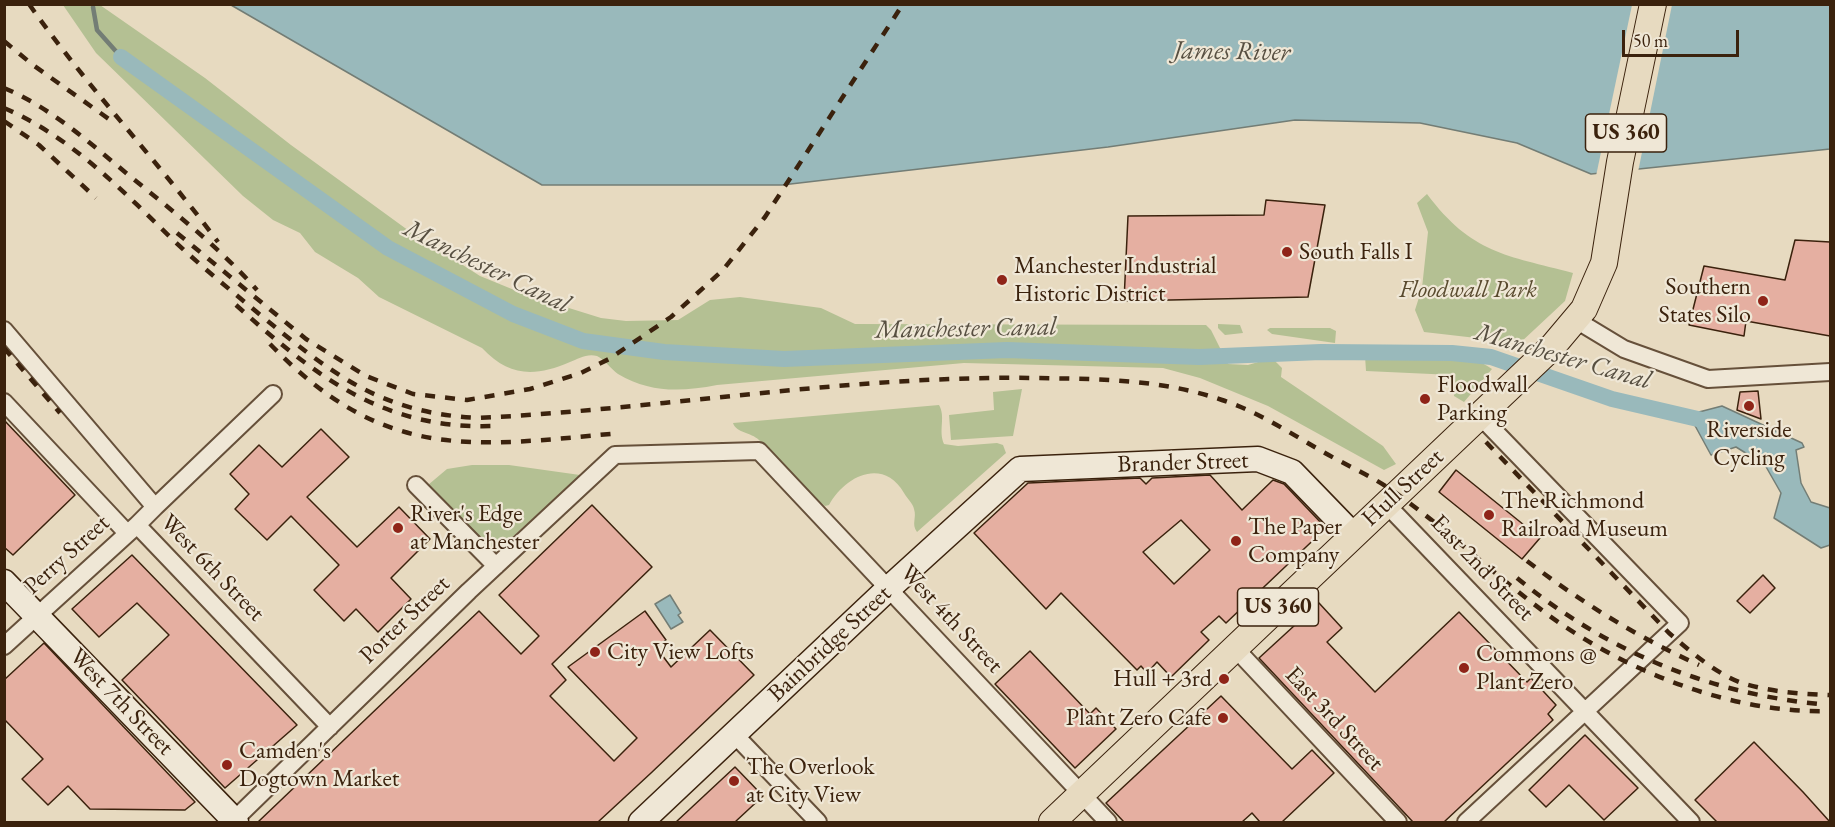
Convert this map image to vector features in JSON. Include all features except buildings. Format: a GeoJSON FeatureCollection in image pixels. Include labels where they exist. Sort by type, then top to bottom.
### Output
{"type":"FeatureCollection","features":[{"type":"Feature","properties":{"kind":"main road","name":"Hull Street"},"geometry":{"type":"LineString","coordinates":[[1053,822],[1552,347],[1576,320],[1590,298],[1604,263],[1620,162],[1653,4]]}},
{"type":"Feature","properties":{"kind":"street"},"geometry":{"type":"LineString","coordinates":[[1576,320],[1624,349],[1708,379],[1830,372]]}},
{"type":"Feature","properties":{"kind":"street","name":"West 6th Street"},"geometry":{"type":"LineString","coordinates":[[4,330],[155,507],[132,529],[330,727]]}},
{"type":"Feature","properties":{"kind":"street"},"geometry":{"type":"LineString","coordinates":[[155,507],[273,394]]}},
{"type":"Feature","properties":{"kind":"street"},"geometry":{"type":"LineString","coordinates":[[4,402],[132,529]]}},
{"type":"Feature","properties":{"kind":"street"},"geometry":{"type":"LineString","coordinates":[[1466,822],[1680,623],[1480,416]]}},
{"type":"Feature","properties":{"kind":"street","name":"Porter Street"},"geometry":{"type":"LineString","coordinates":[[234,822],[496,566],[615,455],[759,451]]}},
{"type":"Feature","properties":{"kind":"street","name":"West 4th Street"},"geometry":{"type":"LineString","coordinates":[[759,451],[1108,822]]}},
{"type":"Feature","properties":{"kind":"street","name":"Brander Street"},"geometry":{"type":"LineString","coordinates":[[1020,469],[1258,459],[1292,472],[1353,535]]}},
{"type":"Feature","properties":{"kind":"street","name":"Bainbridge Street"},"geometry":{"type":"LineString","coordinates":[[641,822],[889,588],[1020,469]]}},
{"type":"Feature","properties":{"kind":"street"},"geometry":{"type":"LineString","coordinates":[[416,485],[496,566]]}},
{"type":"Feature","properties":{"kind":"street","name":"East 2nd Street"},"geometry":{"type":"LineString","coordinates":[[1387,505],[1691,822]]}},
{"type":"Feature","properties":{"kind":"street","name":"Perry Street"},"geometry":{"type":"LineString","coordinates":[[4,646],[132,529]]}},
{"type":"Feature","properties":{"kind":"street","name":"West 7th Street"},"geometry":{"type":"LineString","coordinates":[[4,582],[234,822]]}},
{"type":"Feature","properties":{"kind":"street","name":"East 3rd Street"},"geometry":{"type":"LineString","coordinates":[[1235,648],[1398,822]]}},
{"type":"Feature","properties":{"kind":"street"},"geometry":{"type":"LineString","coordinates":[[734,734],[818,822]]}},
{"type":"Feature","properties":{"kind":"green space"},"geometry":{"type":"Polygon","coordinates":[[[63,5],[100,5],[205,78],[291,145],[405,228],[480,276],[524,294],[601,318],[626,321],[678,320],[710,300],[740,297],[821,308],[855,324],[1206,325],[1211,330],[1228,364],[1248,365],[1272,358],[1282,368],[1281,377],[1383,446],[1396,464],[1384,470],[1268,406],[1200,378],[1163,368],[964,363],[678,390],[642,385],[618,374],[600,357],[593,355],[534,372],[512,369],[492,358],[482,348],[379,297],[358,278],[315,252],[300,233],[273,220],[243,196],[96,53],[63,5]]]}},
{"type":"Feature","properties":{"kind":"green space","name":"Floodwall Park"},"geometry":{"type":"Polygon","coordinates":[[[1427,194],[1443,214],[1475,241],[1509,256],[1573,273],[1565,301],[1520,343],[1424,332],[1415,310],[1422,288],[1428,232],[1417,203],[1427,194]]]}},
{"type":"Feature","properties":{"kind":"green space"},"geometry":{"type":"Polygon","coordinates":[[[1218,324],[1240,325],[1243,333],[1225,335],[1218,328],[1218,324]]]}},
{"type":"Feature","properties":{"kind":"green space"},"geometry":{"type":"Polygon","coordinates":[[[1270,328],[1330,328],[1336,331],[1335,343],[1272,334],[1267,330],[1270,328]]]}},
{"type":"Feature","properties":{"kind":"green space"},"geometry":{"type":"Polygon","coordinates":[[[1365,356],[1418,360],[1468,359],[1492,369],[1464,402],[1454,396],[1453,375],[1366,371],[1365,356]]]}},
{"type":"Feature","properties":{"kind":"green space"},"geometry":{"type":"Polygon","coordinates":[[[1022,389],[1013,436],[951,440],[949,415],[994,410],[993,392],[1022,389]]]}},
{"type":"Feature","properties":{"kind":"green space"},"geometry":{"type":"Polygon","coordinates":[[[939,405],[942,414],[944,444],[958,446],[997,443],[1003,445],[1006,453],[917,532],[914,526],[915,512],[912,505],[895,482],[886,476],[875,473],[854,479],[836,495],[829,505],[825,506],[759,440],[737,429],[733,423],[939,405]]]}},
{"type":"Feature","properties":{"kind":"green space"},"geometry":{"type":"Polygon","coordinates":[[[472,465],[509,465],[580,475],[496,552],[428,485],[447,469],[472,465]]]}},
{"type":"Feature","properties":{"kind":"water","name":"James River"},"geometry":{"type":"Polygon","coordinates":[[[231,5],[1830,5],[1830,149],[1591,174],[1517,143],[1420,123],[1295,120],[1108,147],[782,185],[542,185],[231,5]]]}},
{"type":"Feature","properties":{"kind":"water","name":"Manchester Canal"},"geometry":{"type":"Polygon","coordinates":[[[1722,406],[1802,443],[1804,447],[1796,450],[1801,483],[1811,502],[1830,508],[1830,545],[1821,548],[1774,518],[1781,493],[1765,465],[1736,447],[1711,455],[1693,422],[1699,412],[1722,406]]]}},
{"type":"Feature","properties":{"kind":"water"},"geometry":{"type":"Polygon","coordinates":[[[670,595],[681,613],[678,615],[683,622],[671,629],[655,604],[670,595]]]}},
{"type":"Feature","properties":{"kind":"pier"},"geometry":{"type":"Polygon","coordinates":[[[1632,5],[1672,5],[1638,172],[1596,176],[1632,5]]]}},
{"type":"Feature","properties":{"kind":"waterway"},"geometry":{"type":"LineString","coordinates":[[93,7],[97,30],[121,57]]}},
{"type":"Feature","properties":{"kind":"waterway","name":"Manchester Canal"},"geometry":{"type":"LineString","coordinates":[[121,57],[388,248],[513,314],[583,341],[664,352],[784,359],[1007,350],[1199,357],[1321,352],[1452,353],[1491,357],[1612,399],[1715,423]]}},
{"type":"Feature","properties":{"kind":"railway"},"geometry":{"type":"LineString","coordinates":[[29,4],[75,65],[218,242]]}},
{"type":"Feature","properties":{"kind":"railway"},"geometry":{"type":"LineString","coordinates":[[177,233],[306,339],[366,376],[413,394],[467,400],[530,389],[581,373],[609,359],[671,317],[723,270],[765,217],[903,4]]}},
{"type":"Feature","properties":{"kind":"railway"},"geometry":{"type":"LineString","coordinates":[[4,41],[33,65],[113,122]]}},
{"type":"Feature","properties":{"kind":"railway"},"geometry":{"type":"LineString","coordinates":[[4,88],[39,106],[86,140],[196,231],[257,290]]}},
{"type":"Feature","properties":{"kind":"railway"},"geometry":{"type":"LineString","coordinates":[[4,108],[50,133],[92,164],[202,266],[309,354],[358,386],[412,408],[443,415],[478,418],[617,408],[826,387],[965,378],[1106,380],[1176,388],[1222,400],[1247,410],[1390,489],[1547,614],[1611,654],[1646,671],[1719,697],[1793,710],[1830,711]]}},
{"type":"Feature","properties":{"kind":"railway"},"geometry":{"type":"LineString","coordinates":[[4,121],[39,145],[96,198]]}},
{"type":"Feature","properties":{"kind":"railway"},"geometry":{"type":"LineString","coordinates":[[236,305],[294,354],[323,375],[384,408],[417,419],[454,425],[493,426]]}},
{"type":"Feature","properties":{"kind":"railway"},"geometry":{"type":"LineString","coordinates":[[270,344],[312,382],[352,410],[391,428],[432,438],[473,442],[518,442],[620,433]]}},
{"type":"Feature","properties":{"kind":"railway"},"geometry":{"type":"LineString","coordinates":[[4,348],[60,413]]}},
{"type":"Feature","properties":{"kind":"railway"},"geometry":{"type":"LineString","coordinates":[[1486,442],[1669,633],[1704,661],[1732,679],[1764,689],[1830,695]]}},
{"type":"Feature","properties":{"kind":"railway"},"geometry":{"type":"LineString","coordinates":[[1527,561],[1610,618],[1699,665]]}},
{"type":"Feature","properties":{"kind":"railway"},"geometry":{"type":"LineString","coordinates":[[1517,578],[1585,627],[1659,664],[1737,690],[1819,704]]}},
{"type":"Feature","properties":{"kind":"place","name":"South Falls I"},"geometry":{"type":"Point","coordinates":[1287,252]}},
{"type":"Feature","properties":{"kind":"place","name":"Manchester Industrial Historic District"},"geometry":{"type":"Point","coordinates":[1002,280]}},
{"type":"Feature","properties":{"kind":"place","name":"Southern States Silo"},"geometry":{"type":"Point","coordinates":[1763,301]}},
{"type":"Feature","properties":{"kind":"place","name":"Floodwall Parking"},"geometry":{"type":"Point","coordinates":[1425,399]}},
{"type":"Feature","properties":{"kind":"place","name":"Riverside Cycling"},"geometry":{"type":"Point","coordinates":[1749,406]}},
{"type":"Feature","properties":{"kind":"place","name":"The Richmond Railroad Museum"},"geometry":{"type":"Point","coordinates":[1489,515]}},
{"type":"Feature","properties":{"kind":"place","name":"River's Edge at Manchester"},"geometry":{"type":"Point","coordinates":[398,528]}},
{"type":"Feature","properties":{"kind":"place","name":"The Paper Company"},"geometry":{"type":"Point","coordinates":[1236,541]}},
{"type":"Feature","properties":{"kind":"place","name":"City View Lofts"},"geometry":{"type":"Point","coordinates":[595,652]}},
{"type":"Feature","properties":{"kind":"place","name":"Commons @ Plant Zero"},"geometry":{"type":"Point","coordinates":[1464,668]}},
{"type":"Feature","properties":{"kind":"place","name":"Hull + 3rd"},"geometry":{"type":"Point","coordinates":[1224,679]}},
{"type":"Feature","properties":{"kind":"place","name":"Plant Zero Cafe"},"geometry":{"type":"Point","coordinates":[1223,718]}},
{"type":"Feature","properties":{"kind":"place","name":"Camden's Dogtown Market"},"geometry":{"type":"Point","coordinates":[227,765]}},
{"type":"Feature","properties":{"kind":"place","name":"The Overlook at City View"},"geometry":{"type":"Point","coordinates":[734,781]}}]}
